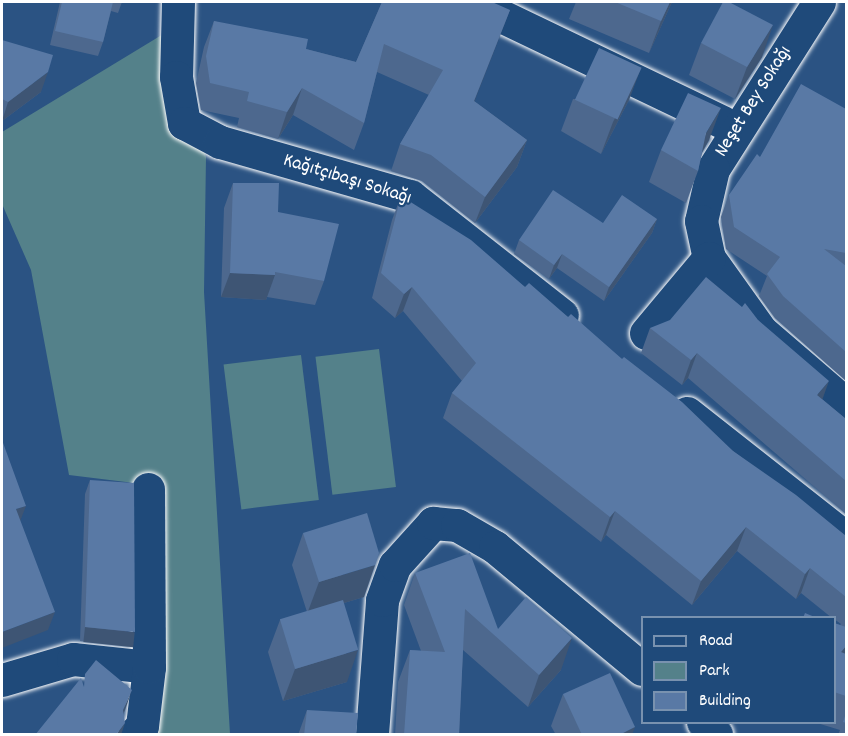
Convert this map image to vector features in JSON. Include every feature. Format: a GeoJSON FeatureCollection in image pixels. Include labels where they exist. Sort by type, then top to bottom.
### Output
{"type":"FeatureCollection","features":[{"type":"Feature","properties":{"kind":"street","name":"Kağıtçıbaşı Sokağı"},"geometry":{"type":"LineString","coordinates":[[178,2],[176,77],[184,123],[220,142],[411,196],[587,334]]}},
{"type":"Feature","properties":{"kind":"street"},"geometry":{"type":"LineString","coordinates":[[472,2],[735,128]]}},
{"type":"Feature","properties":{"kind":"street","name":"Neşet Bey Sokağı"},"geometry":{"type":"LineString","coordinates":[[819,2],[735,128],[713,169],[700,221],[710,258],[761,331],[846,404]]}},
{"type":"Feature","properties":{"kind":"street"},"geometry":{"type":"LineString","coordinates":[[646,333],[710,258]]}},
{"type":"Feature","properties":{"kind":"street"},"geometry":{"type":"LineString","coordinates":[[661,393],[846,538]]}},
{"type":"Feature","properties":{"kind":"street"},"geometry":{"type":"LineString","coordinates":[[134,735],[142,726],[148,667],[148,489]]}},
{"type":"Feature","properties":{"kind":"street"},"geometry":{"type":"LineString","coordinates":[[372,735],[382,600],[394,565],[433,523],[457,525],[495,547],[641,668]]}},
{"type":"Feature","properties":{"kind":"street"},"geometry":{"type":"LineString","coordinates":[[2,680],[73,659],[148,667]]}},
{"type":"Feature","properties":{"kind":"street"},"geometry":{"type":"LineString","coordinates":[[704,724],[716,735]]}},
{"type":"Feature","properties":{"kind":"green space"},"geometry":{"type":"Polygon","coordinates":[[[165,33],[206,157],[204,292],[230,734],[129,734],[147,712],[134,483],[69,475],[31,270],[2,204],[2,132],[165,33]]]}},
{"type":"Feature","properties":{"kind":"green space"},"geometry":{"type":"Polygon","coordinates":[[[379,349],[396,487],[332,495],[315,357],[379,349]]]}},
{"type":"Feature","properties":{"kind":"green space"},"geometry":{"type":"Polygon","coordinates":[[[301,355],[319,500],[241,509],[224,365],[301,355]]]}},
{"type":"Feature","properties":{"kind":"building"},"geometry":{"type":"Polygon","coordinates":[[[62,2],[113,2],[103,42],[55,31],[62,2]]]}},
{"type":"Feature","properties":{"kind":"building"},"geometry":{"type":"Polygon","coordinates":[[[382,2],[492,2],[510,10],[474,101],[527,140],[485,197],[431,155],[400,144],[443,70],[384,44],[364,123],[302,88],[287,112],[247,101],[249,92],[210,83],[206,56],[214,21],[308,39],[306,49],[356,62],[382,2]]]}},
{"type":"Feature","properties":{"kind":"building"},"geometry":{"type":"Polygon","coordinates":[[[615,2],[670,2],[661,21],[615,2]]]}},
{"type":"Feature","properties":{"kind":"building"},"geometry":{"type":"Polygon","coordinates":[[[723,2],[729,2],[773,25],[747,67],[701,43],[723,2]]]}},
{"type":"Feature","properties":{"kind":"building"},"geometry":{"type":"Polygon","coordinates":[[[2,40],[53,55],[48,72],[8,102],[2,99],[2,40]]]}},
{"type":"Feature","properties":{"kind":"building"},"geometry":{"type":"Polygon","coordinates":[[[599,48],[642,68],[618,120],[575,100],[599,48]]]}},
{"type":"Feature","properties":{"kind":"building"},"geometry":{"type":"Polygon","coordinates":[[[801,84],[846,109],[846,253],[824,249],[846,266],[846,352],[783,296],[767,274],[780,257],[734,227],[729,195],[757,154],[760,157],[801,84]]]}},
{"type":"Feature","properties":{"kind":"building"},"geometry":{"type":"Polygon","coordinates":[[[688,93],[721,108],[706,133],[698,171],[661,150],[688,93]]]}},
{"type":"Feature","properties":{"kind":"building"},"geometry":{"type":"Polygon","coordinates":[[[233,183],[279,183],[278,212],[339,224],[324,281],[275,272],[275,275],[230,273],[233,183]]]}},
{"type":"Feature","properties":{"kind":"building"},"geometry":{"type":"Polygon","coordinates":[[[553,190],[603,223],[622,195],[657,219],[609,287],[562,254],[554,265],[519,240],[553,190]]]}},
{"type":"Feature","properties":{"kind":"building"},"geometry":{"type":"Polygon","coordinates":[[[401,196],[471,240],[525,287],[529,283],[568,317],[571,314],[622,359],[624,357],[682,402],[733,451],[796,495],[846,536],[846,597],[810,568],[805,574],[746,527],[701,581],[615,511],[610,517],[452,393],[476,363],[412,287],[404,294],[381,273],[401,196]]]}},
{"type":"Feature","properties":{"kind":"building"},"geometry":{"type":"Polygon","coordinates":[[[706,277],[742,307],[745,303],[758,320],[829,381],[817,395],[846,419],[846,481],[697,353],[691,360],[650,328],[670,320],[706,277]]]}},
{"type":"Feature","properties":{"kind":"building"},"geometry":{"type":"Polygon","coordinates":[[[2,440],[26,506],[16,509],[55,612],[2,632],[2,440]]]}},
{"type":"Feature","properties":{"kind":"building"},"geometry":{"type":"Polygon","coordinates":[[[90,480],[134,483],[135,632],[85,627],[90,480]]]}},
{"type":"Feature","properties":{"kind":"building"},"geometry":{"type":"Polygon","coordinates":[[[367,513],[379,553],[375,565],[319,582],[303,533],[367,513]]]}},
{"type":"Feature","properties":{"kind":"building"},"geometry":{"type":"Polygon","coordinates":[[[470,553],[498,629],[526,597],[572,638],[539,675],[465,609],[459,735],[404,735],[410,650],[445,652],[415,573],[470,553]]]}},
{"type":"Feature","properties":{"kind":"building"},"geometry":{"type":"Polygon","coordinates":[[[343,600],[358,650],[295,669],[280,619],[343,600]]]}},
{"type":"Feature","properties":{"kind":"building"},"geometry":{"type":"Polygon","coordinates":[[[836,624],[846,627],[846,646],[841,652],[846,654],[846,696],[836,693],[836,624]]]}},
{"type":"Feature","properties":{"kind":"building"},"geometry":{"type":"Polygon","coordinates":[[[96,660],[132,690],[123,710],[125,723],[116,735],[35,735],[81,678],[84,687],[85,674],[96,660]]]}},
{"type":"Feature","properties":{"kind":"building"},"geometry":{"type":"Polygon","coordinates":[[[610,673],[635,727],[619,735],[582,735],[563,694],[610,673]]]}},
{"type":"Feature","properties":{"kind":"building"},"geometry":{"type":"Polygon","coordinates":[[[307,710],[358,713],[356,735],[304,735],[307,710]]]}}]}
